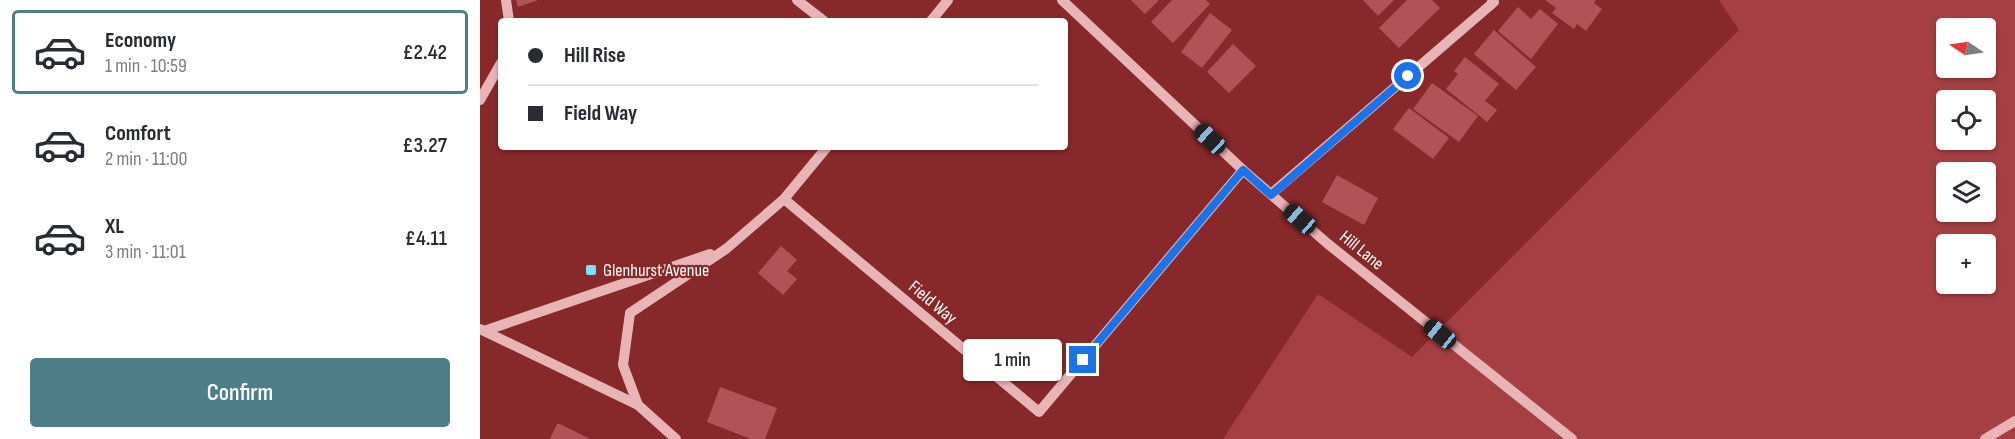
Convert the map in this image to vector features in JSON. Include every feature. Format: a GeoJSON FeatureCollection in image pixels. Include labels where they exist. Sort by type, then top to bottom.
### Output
{"type":"FeatureCollection","features":[{"type":"Feature","properties":{"kind":"street"},"geometry":{"type":"LineString","coordinates":[[506,0],[509,18]]}},
{"type":"Feature","properties":{"kind":"street"},"geometry":{"type":"LineString","coordinates":[[797,0],[820,18]]}},
{"type":"Feature","properties":{"kind":"street"},"geometry":{"type":"LineString","coordinates":[[933,18],[948,0]]}},
{"type":"Feature","properties":{"kind":"street","name":"Hill Lane"},"geometry":{"type":"LineString","coordinates":[[1062,0],[1271,195],[1347,259],[1572,439]]}},
{"type":"Feature","properties":{"kind":"street"},"geometry":{"type":"LineString","coordinates":[[1271,195],[1494,2],[1492,0]]}},
{"type":"Feature","properties":{"kind":"street"},"geometry":{"type":"LineString","coordinates":[[480,100],[498,68]]}},
{"type":"Feature","properties":{"kind":"street"},"geometry":{"type":"LineString","coordinates":[[638,405],[622,365],[630,313],[726,249],[784,199],[825,150]]}},
{"type":"Feature","properties":{"kind":"street","name":"Field Way"},"geometry":{"type":"LineString","coordinates":[[784,199],[1039,412],[1243,170]]}},
{"type":"Feature","properties":{"kind":"street"},"geometry":{"type":"LineString","coordinates":[[482,330],[726,249]]}},
{"type":"Feature","properties":{"kind":"street"},"geometry":{"type":"LineString","coordinates":[[482,330],[638,405],[676,439]]}},
{"type":"Feature","properties":{"kind":"street"},"geometry":{"type":"LineString","coordinates":[[1985,439],[2015,421]]}},
{"type":"Feature","properties":{"kind":"shaded area"},"geometry":{"type":"Polygon","coordinates":[[[1719,0],[2015,0],[2015,439],[1223,439],[1318,294],[1412,357],[1739,30],[1719,0]]]}},
{"type":"Feature","properties":{"kind":"building"},"geometry":{"type":"Polygon","coordinates":[[[516,0],[538,0],[518,7],[516,0]]]}},
{"type":"Feature","properties":{"kind":"building"},"geometry":{"type":"Polygon","coordinates":[[[1131,0],[1159,0],[1145,14],[1131,0]]]}},
{"type":"Feature","properties":{"kind":"building"},"geometry":{"type":"Polygon","coordinates":[[[1172,0],[1206,0],[1210,4],[1173,43],[1151,22],[1172,0]]]}},
{"type":"Feature","properties":{"kind":"building"},"geometry":{"type":"Polygon","coordinates":[[[1363,0],[1394,0],[1378,16],[1363,0]]]}},
{"type":"Feature","properties":{"kind":"building"},"geometry":{"type":"Polygon","coordinates":[[[1407,0],[1432,0],[1440,8],[1399,48],[1379,28],[1407,0]]]}},
{"type":"Feature","properties":{"kind":"building"},"geometry":{"type":"Polygon","coordinates":[[[1545,0],[1596,0],[1594,3],[1602,9],[1586,31],[1577,24],[1574,29],[1552,13],[1556,8],[1545,0]]]}},
{"type":"Feature","properties":{"kind":"building"},"geometry":{"type":"Polygon","coordinates":[[[1518,7],[1531,19],[1540,9],[1558,24],[1531,59],[1498,31],[1518,7]]]}},
{"type":"Feature","properties":{"kind":"building"},"geometry":{"type":"Polygon","coordinates":[[[1210,13],[1232,30],[1202,68],[1181,52],[1210,13]]]}},
{"type":"Feature","properties":{"kind":"building"},"geometry":{"type":"Polygon","coordinates":[[[1494,30],[1536,67],[1516,90],[1474,54],[1494,30]]]}},
{"type":"Feature","properties":{"kind":"building"},"geometry":{"type":"Polygon","coordinates":[[[1233,44],[1256,66],[1229,93],[1207,72],[1233,44]]]}},
{"type":"Feature","properties":{"kind":"building"},"geometry":{"type":"Polygon","coordinates":[[[1465,57],[1499,84],[1485,101],[1497,110],[1487,122],[1446,89],[1458,74],[1454,71],[1465,57]]]}},
{"type":"Feature","properties":{"kind":"building"},"geometry":{"type":"Polygon","coordinates":[[[1432,83],[1478,116],[1459,142],[1413,109],[1432,83]]]}},
{"type":"Feature","properties":{"kind":"building"},"geometry":{"type":"Polygon","coordinates":[[[1409,108],[1449,138],[1433,159],[1393,129],[1409,108]]]}},
{"type":"Feature","properties":{"kind":"building"},"geometry":{"type":"Polygon","coordinates":[[[1337,175],[1378,198],[1364,225],[1322,202],[1337,175]]]}},
{"type":"Feature","properties":{"kind":"building"},"geometry":{"type":"Polygon","coordinates":[[[781,246],[797,260],[787,271],[797,279],[783,295],[758,273],[781,246]]]}},
{"type":"Feature","properties":{"kind":"building"},"geometry":{"type":"Polygon","coordinates":[[[720,387],[777,408],[765,439],[751,439],[707,422],[720,387]]]}},
{"type":"Feature","properties":{"kind":"building"},"geometry":{"type":"Polygon","coordinates":[[[557,424],[560,424],[590,439],[550,439],[557,424]]]}},
{"type":"Feature","properties":{"kind":"place","name":"Glenhurst Avenue"},"geometry":{"type":"Point","coordinates":[591,270]}},
{"type":"Feature","properties":{"kind":"route"},"geometry":{"type":"LineString","coordinates":[[1083,360],[1243,170],[1271,195],[1408,76]]}}]}
